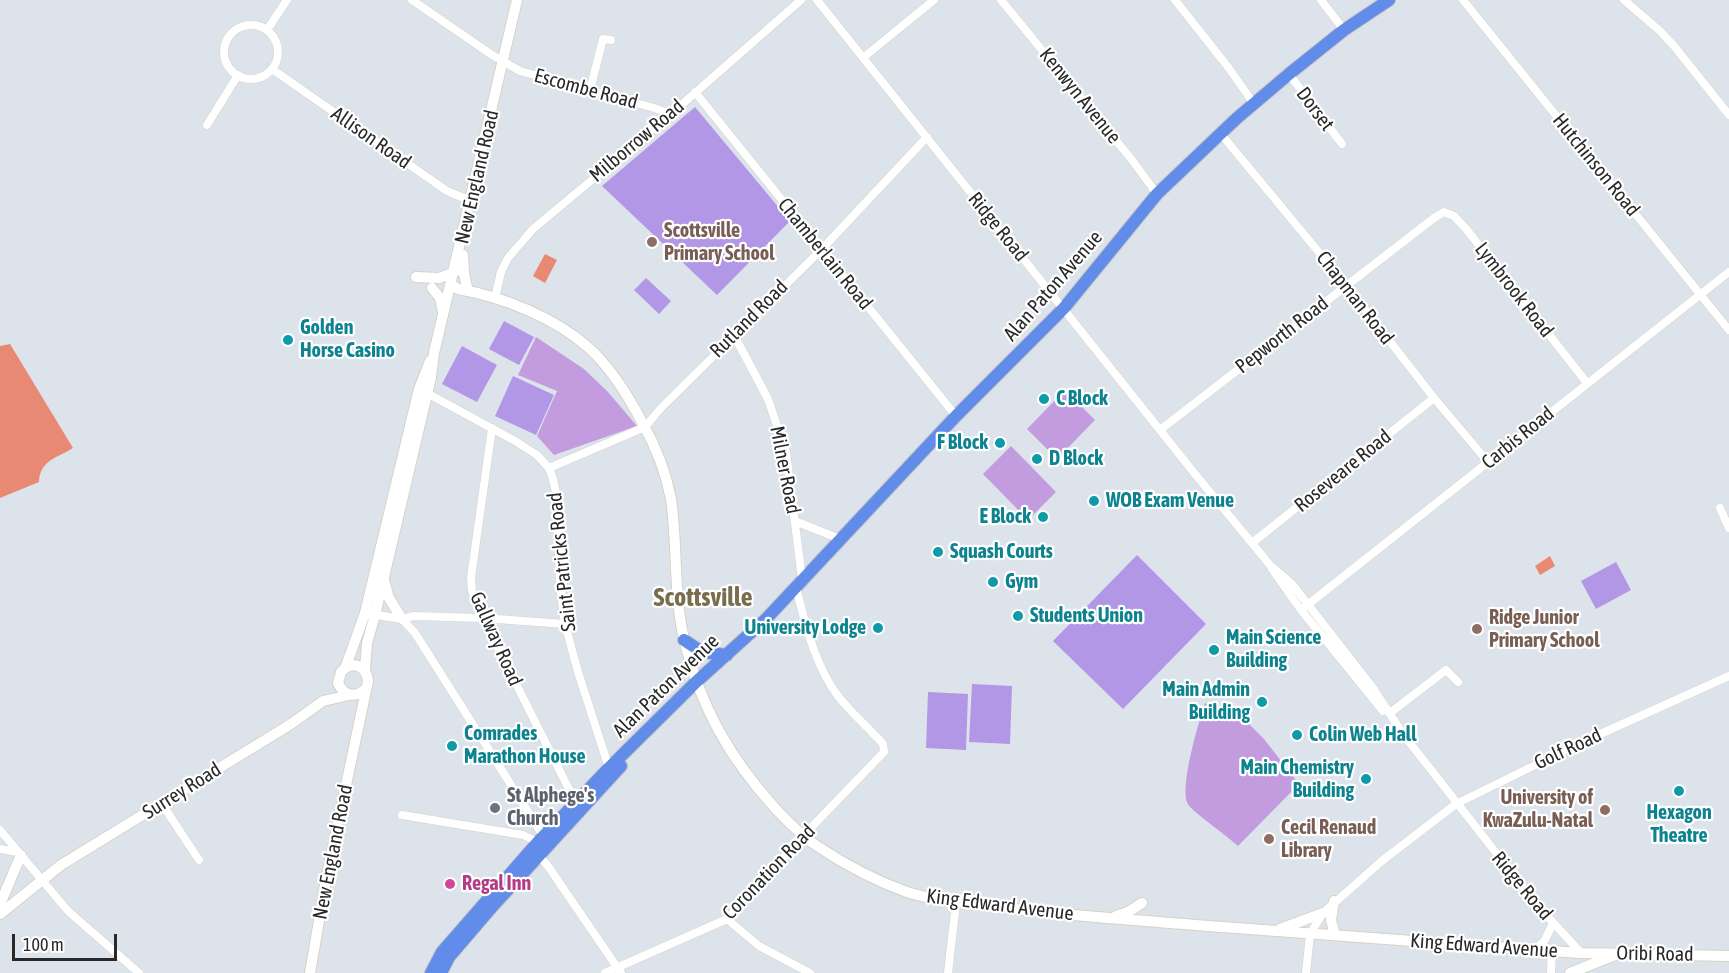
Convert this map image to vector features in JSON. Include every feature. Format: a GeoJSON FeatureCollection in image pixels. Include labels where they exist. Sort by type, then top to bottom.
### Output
{"type":"FeatureCollection","features":[{"type":"Feature","properties":{"kind":"main road","name":"Alan Paton Avenue"},"geometry":{"type":"LineString","coordinates":[[431,973],[442,952],[541,839],[609,768],[766,618],[956,416],[1064,308],[1157,194],[1289,74],[1344,30],[1388,0]]}},
{"type":"Feature","properties":{"kind":"main road","name":"Alan Paton Avenue"},"geometry":{"type":"LineString","coordinates":[[441,973],[449,957],[538,855],[697,685],[758,633],[766,618]]}},
{"type":"Feature","properties":{"kind":"main road"},"geometry":{"type":"LineString","coordinates":[[684,640],[702,652],[727,655]]}},
{"type":"Feature","properties":{"kind":"street"},"geometry":{"type":"LineString","coordinates":[[267,30],[287,0]]}},
{"type":"Feature","properties":{"kind":"street","name":"Escombe Road"},"geometry":{"type":"LineString","coordinates":[[412,0],[503,63],[520,72],[670,114]]}},
{"type":"Feature","properties":{"kind":"street","name":"New England Road"},"geometry":{"type":"LineString","coordinates":[[365,670],[370,614],[423,391],[445,313],[460,290],[455,272],[517,0]]}},
{"type":"Feature","properties":{"kind":"street","name":"Milborrow Road"},"geometry":{"type":"LineString","coordinates":[[495,298],[501,273],[508,258],[533,229],[801,0]]}},
{"type":"Feature","properties":{"kind":"street","name":"Ridge Road"},"geometry":{"type":"LineString","coordinates":[[817,0],[1160,430],[1270,565],[1292,585],[1304,607],[1456,804],[1553,923],[1581,953]]}},
{"type":"Feature","properties":{"kind":"street"},"geometry":{"type":"LineString","coordinates":[[864,57],[934,0]]}},
{"type":"Feature","properties":{"kind":"street","name":"Kenwyn Avenue"},"geometry":{"type":"LineString","coordinates":[[1001,0],[1132,160],[1157,194]]}},
{"type":"Feature","properties":{"kind":"street"},"geometry":{"type":"LineString","coordinates":[[1175,0],[1254,104]]}},
{"type":"Feature","properties":{"kind":"street"},"geometry":{"type":"LineString","coordinates":[[1321,0],[1344,30]]}},
{"type":"Feature","properties":{"kind":"street"},"geometry":{"type":"LineString","coordinates":[[1624,0],[1674,46],[1729,116]]}},
{"type":"Feature","properties":{"kind":"street","name":"Hutchinson Road"},"geometry":{"type":"LineString","coordinates":[[1465,1],[1729,330]]}},
{"type":"Feature","properties":{"kind":"street"},"geometry":{"type":"LineString","coordinates":[[251,25],[267,30],[274,38],[278,49],[278,60],[262,77],[250,79],[238,75],[227,63],[226,46],[229,38],[242,27],[251,25]]}},
{"type":"Feature","properties":{"kind":"street"},"geometry":{"type":"LineString","coordinates":[[590,90],[603,39],[610,40]]}},
{"type":"Feature","properties":{"kind":"street","name":"Allison Road"},"geometry":{"type":"LineString","coordinates":[[272,69],[447,190],[471,201]]}},
{"type":"Feature","properties":{"kind":"street","name":"Dorset"},"geometry":{"type":"LineString","coordinates":[[1289,74],[1342,144]]}},
{"type":"Feature","properties":{"kind":"street"},"geometry":{"type":"LineString","coordinates":[[207,125],[238,75]]}},
{"type":"Feature","properties":{"kind":"street","name":"Chamberlain Road"},"geometry":{"type":"LineString","coordinates":[[695,92],[956,416]]}},
{"type":"Feature","properties":{"kind":"street","name":"Chapman Road"},"geometry":{"type":"LineString","coordinates":[[1221,134],[1488,462]]}},
{"type":"Feature","properties":{"kind":"street","name":"Rutland Road"},"geometry":{"type":"LineString","coordinates":[[549,468],[645,427],[661,408],[821,250],[927,137]]}},
{"type":"Feature","properties":{"kind":"street","name":"Lymbrook Road"},"geometry":{"type":"LineString","coordinates":[[1434,218],[1444,212],[1454,216],[1587,383]]}},
{"type":"Feature","properties":{"kind":"street","name":"Pepworth Road"},"geometry":{"type":"LineString","coordinates":[[1160,430],[1434,218]]}},
{"type":"Feature","properties":{"kind":"street"},"geometry":{"type":"LineString","coordinates":[[445,313],[460,290],[464,233]]}},
{"type":"Feature","properties":{"kind":"street"},"geometry":{"type":"LineString","coordinates":[[416,277],[439,278],[455,272]]}},
{"type":"Feature","properties":{"kind":"street","name":"Carbis Road"},"geometry":{"type":"LineString","coordinates":[[1304,607],[1729,272]]}},
{"type":"Feature","properties":{"kind":"street"},"geometry":{"type":"LineString","coordinates":[[432,288],[441,301],[445,313]]}},
{"type":"Feature","properties":{"kind":"street","name":"King Edward Avenue"},"geometry":{"type":"LineString","coordinates":[[460,290],[495,298],[554,325],[590,349],[618,381],[645,427],[660,460],[669,490],[674,527],[677,597],[684,640],[697,685],[730,752],[760,791],[803,836],[835,857],[889,884],[917,894],[956,903],[1107,918],[1581,953]]}},
{"type":"Feature","properties":{"kind":"street","name":"Milner Road"},"geometry":{"type":"LineString","coordinates":[[734,335],[757,374],[779,426],[786,452],[804,621],[827,680],[852,713],[883,744],[885,748],[881,757]]}},
{"type":"Feature","properties":{"kind":"street","name":"New England Road"},"geometry":{"type":"LineString","coordinates":[[346,666],[370,614],[383,577],[423,391]]}},
{"type":"Feature","properties":{"kind":"street","name":"Saint Patricks Road"},"geometry":{"type":"LineString","coordinates":[[423,391],[537,455],[549,468],[554,479],[556,497],[560,584],[565,624],[609,768]]}},
{"type":"Feature","properties":{"kind":"street","name":"Roseveare Road"},"geometry":{"type":"LineString","coordinates":[[1252,543],[1434,398]]}},
{"type":"Feature","properties":{"kind":"street","name":"Gallway Road"},"geometry":{"type":"LineString","coordinates":[[492,428],[471,578],[473,595],[576,803]]}},
{"type":"Feature","properties":{"kind":"street"},"geometry":{"type":"LineString","coordinates":[[1720,508],[1729,528]]}},
{"type":"Feature","properties":{"kind":"street"},"geometry":{"type":"LineString","coordinates":[[795,520],[840,539]]}},
{"type":"Feature","properties":{"kind":"street"},"geometry":{"type":"LineString","coordinates":[[383,577],[389,598],[402,619],[415,633],[541,839]]}},
{"type":"Feature","properties":{"kind":"street","name":"Ridge Road"},"geometry":{"type":"LineString","coordinates":[[1304,607],[1390,713],[1401,731]]}},
{"type":"Feature","properties":{"kind":"street"},"geometry":{"type":"LineString","coordinates":[[370,614],[402,619],[414,616],[483,618],[565,624]]}},
{"type":"Feature","properties":{"kind":"street"},"geometry":{"type":"LineString","coordinates":[[346,666],[358,666],[365,670],[368,677],[366,688],[360,693],[351,695],[342,690],[338,683],[340,672],[346,666]]}},
{"type":"Feature","properties":{"kind":"street"},"geometry":{"type":"LineString","coordinates":[[1390,713],[1446,670],[1458,682]]}},
{"type":"Feature","properties":{"kind":"street","name":"Golf Road"},"geometry":{"type":"LineString","coordinates":[[1310,934],[1323,913],[1334,902],[1383,860],[1456,804],[1576,745],[1729,676]]}},
{"type":"Feature","properties":{"kind":"street","name":"Surrey Road"},"geometry":{"type":"LineString","coordinates":[[0,914],[61,865],[291,724],[323,701],[338,683]]}},
{"type":"Feature","properties":{"kind":"street","name":"New England Road"},"geometry":{"type":"LineString","coordinates":[[310,973],[326,880],[366,688]]}},
{"type":"Feature","properties":{"kind":"street","name":"New England Road"},"geometry":{"type":"LineString","coordinates":[[351,695],[357,708],[357,730]]}},
{"type":"Feature","properties":{"kind":"street","name":"Surrey Road"},"geometry":{"type":"LineString","coordinates":[[323,701],[351,695]]}},
{"type":"Feature","properties":{"kind":"street","name":"Coronation Road"},"geometry":{"type":"LineString","coordinates":[[605,973],[619,971],[728,919],[803,836],[881,757]]}},
{"type":"Feature","properties":{"kind":"street"},"geometry":{"type":"LineString","coordinates":[[162,804],[199,860]]}},
{"type":"Feature","properties":{"kind":"street"},"geometry":{"type":"LineString","coordinates":[[402,815],[541,839]]}},
{"type":"Feature","properties":{"kind":"street"},"geometry":{"type":"LineString","coordinates":[[0,830],[68,910],[139,973]]}},
{"type":"Feature","properties":{"kind":"street"},"geometry":{"type":"LineString","coordinates":[[0,849],[20,853]]}},
{"type":"Feature","properties":{"kind":"street"},"geometry":{"type":"LineString","coordinates":[[0,904],[20,853]]}},
{"type":"Feature","properties":{"kind":"street"},"geometry":{"type":"LineString","coordinates":[[538,855],[548,866],[619,971]]}},
{"type":"Feature","properties":{"kind":"street"},"geometry":{"type":"LineString","coordinates":[[1334,902],[1331,920],[1335,935]]}},
{"type":"Feature","properties":{"kind":"street"},"geometry":{"type":"LineString","coordinates":[[948,973],[956,903]]}},
{"type":"Feature","properties":{"kind":"street"},"geometry":{"type":"LineString","coordinates":[[1107,918],[1123,914],[1142,903]]}},
{"type":"Feature","properties":{"kind":"street"},"geometry":{"type":"LineString","coordinates":[[1274,931],[1323,913]]}},
{"type":"Feature","properties":{"kind":"street"},"geometry":{"type":"LineString","coordinates":[[728,919],[759,946],[810,973]]}},
{"type":"Feature","properties":{"kind":"street"},"geometry":{"type":"LineString","coordinates":[[1535,950],[1545,940],[1553,923]]}},
{"type":"Feature","properties":{"kind":"street"},"geometry":{"type":"LineString","coordinates":[[1306,973],[1310,934]]}},
{"type":"Feature","properties":{"kind":"street"},"geometry":{"type":"LineString","coordinates":[[1551,973],[1552,951]]}},
{"type":"Feature","properties":{"kind":"street","name":"Oribi Road"},"geometry":{"type":"LineString","coordinates":[[1581,953],[1729,956]]}},
{"type":"Feature","properties":{"kind":"street"},"geometry":{"type":"LineString","coordinates":[[1570,973],[1621,953]]}},
{"type":"Feature","properties":{"kind":"shaded area"},"geometry":{"type":"Polygon","coordinates":[[[695,107],[790,221],[717,295],[602,186],[695,107]]]}},
{"type":"Feature","properties":{"kind":"shaded area"},"geometry":{"type":"Polygon","coordinates":[[[545,254],[557,260],[545,283],[533,276],[545,254]]]}},
{"type":"Feature","properties":{"kind":"shaded area"},"geometry":{"type":"Polygon","coordinates":[[[646,278],[671,301],[659,314],[634,290],[646,278]]]}},
{"type":"Feature","properties":{"kind":"shaded area"},"geometry":{"type":"Polygon","coordinates":[[[504,321],[534,337],[519,365],[489,349],[504,321]]]}},
{"type":"Feature","properties":{"kind":"shaded area"},"geometry":{"type":"Polygon","coordinates":[[[536,337],[584,369],[608,392],[637,426],[554,455],[537,436],[557,391],[518,375],[536,337]]]}},
{"type":"Feature","properties":{"kind":"shaded area"},"geometry":{"type":"Polygon","coordinates":[[[10,344],[73,448],[46,464],[42,469],[39,482],[0,498],[0,346],[10,344]]]}},
{"type":"Feature","properties":{"kind":"shaded area"},"geometry":{"type":"Polygon","coordinates":[[[462,346],[497,365],[477,402],[442,384],[462,346]]]}},
{"type":"Feature","properties":{"kind":"shaded area"},"geometry":{"type":"Polygon","coordinates":[[[513,376],[554,395],[536,435],[495,416],[513,376]]]}},
{"type":"Feature","properties":{"kind":"shaded area"},"geometry":{"type":"Polygon","coordinates":[[[1065,390],[1095,420],[1057,459],[1027,429],[1065,390]]]}},
{"type":"Feature","properties":{"kind":"shaded area"},"geometry":{"type":"Polygon","coordinates":[[[1011,446],[1056,492],[1028,520],[983,474],[1011,446]]]}},
{"type":"Feature","properties":{"kind":"shaded area"},"geometry":{"type":"Polygon","coordinates":[[[1137,555],[1206,624],[1123,709],[1053,641],[1137,555]]]}},
{"type":"Feature","properties":{"kind":"shaded area"},"geometry":{"type":"Polygon","coordinates":[[[1550,556],[1555,566],[1540,575],[1535,566],[1550,556]]]}},
{"type":"Feature","properties":{"kind":"shaded area"},"geometry":{"type":"Polygon","coordinates":[[[1616,562],[1631,590],[1596,609],[1581,581],[1616,562]]]}},
{"type":"Feature","properties":{"kind":"shaded area"},"geometry":{"type":"Polygon","coordinates":[[[972,684],[1012,686],[1010,744],[969,742],[972,684]]]}},
{"type":"Feature","properties":{"kind":"shaded area"},"geometry":{"type":"Polygon","coordinates":[[[928,692],[968,694],[966,750],[926,748],[928,692]]]}},
{"type":"Feature","properties":{"kind":"shaded area"},"geometry":{"type":"Polygon","coordinates":[[[1205,703],[1247,722],[1264,739],[1299,784],[1238,846],[1191,807],[1186,796],[1191,754],[1205,703]]]}},
{"type":"Feature","properties":{"kind":"place","name":"Scottsville Primary School"},"geometry":{"type":"Point","coordinates":[652,242]}},
{"type":"Feature","properties":{"kind":"place","name":"Golden Horse Casino"},"geometry":{"type":"Point","coordinates":[288,340]}},
{"type":"Feature","properties":{"kind":"place","name":"C Block"},"geometry":{"type":"Point","coordinates":[1044,399]}},
{"type":"Feature","properties":{"kind":"place","name":"F Block"},"geometry":{"type":"Point","coordinates":[1000,443]}},
{"type":"Feature","properties":{"kind":"place","name":"D Block"},"geometry":{"type":"Point","coordinates":[1037,459]}},
{"type":"Feature","properties":{"kind":"place","name":"WOB Exam Venue"},"geometry":{"type":"Point","coordinates":[1094,501]}},
{"type":"Feature","properties":{"kind":"place","name":"E Block"},"geometry":{"type":"Point","coordinates":[1043,517]}},
{"type":"Feature","properties":{"kind":"place","name":"Squash Courts"},"geometry":{"type":"Point","coordinates":[938,552]}},
{"type":"Feature","properties":{"kind":"place","name":"Gym"},"geometry":{"type":"Point","coordinates":[993,582]}},
{"type":"Feature","properties":{"kind":"place","name":"Students Union"},"geometry":{"type":"Point","coordinates":[1018,616]}},
{"type":"Feature","properties":{"kind":"place","name":"University Lodge"},"geometry":{"type":"Point","coordinates":[878,628]}},
{"type":"Feature","properties":{"kind":"place","name":"Ridge Junior Primary School"},"geometry":{"type":"Point","coordinates":[1477,629]}},
{"type":"Feature","properties":{"kind":"place","name":"Main Science Building"},"geometry":{"type":"Point","coordinates":[1214,650]}},
{"type":"Feature","properties":{"kind":"place","name":"Main Admin Building"},"geometry":{"type":"Point","coordinates":[1262,702]}},
{"type":"Feature","properties":{"kind":"place","name":"Colin Web Hall"},"geometry":{"type":"Point","coordinates":[1297,735]}},
{"type":"Feature","properties":{"kind":"place","name":"Comrades Marathon House"},"geometry":{"type":"Point","coordinates":[452,746]}},
{"type":"Feature","properties":{"kind":"place","name":"Main Chemistry Building"},"geometry":{"type":"Point","coordinates":[1366,779]}},
{"type":"Feature","properties":{"kind":"place","name":"Hexagon Theatre"},"geometry":{"type":"Point","coordinates":[1679,791]}},
{"type":"Feature","properties":{"kind":"place","name":"St Alphege's Church"},"geometry":{"type":"Point","coordinates":[495,808]}},
{"type":"Feature","properties":{"kind":"place","name":"University of KwaZulu-Natal"},"geometry":{"type":"Point","coordinates":[1605,810]}},
{"type":"Feature","properties":{"kind":"place","name":"Cecil Renaud Library"},"geometry":{"type":"Point","coordinates":[1269,839]}},
{"type":"Feature","properties":{"kind":"place","name":"Regal Inn"},"geometry":{"type":"Point","coordinates":[450,884]}},
{"type":"Feature","properties":{"kind":"district","name":"Scottsville"},"geometry":{"type":"Point","coordinates":[703,598]}}]}
